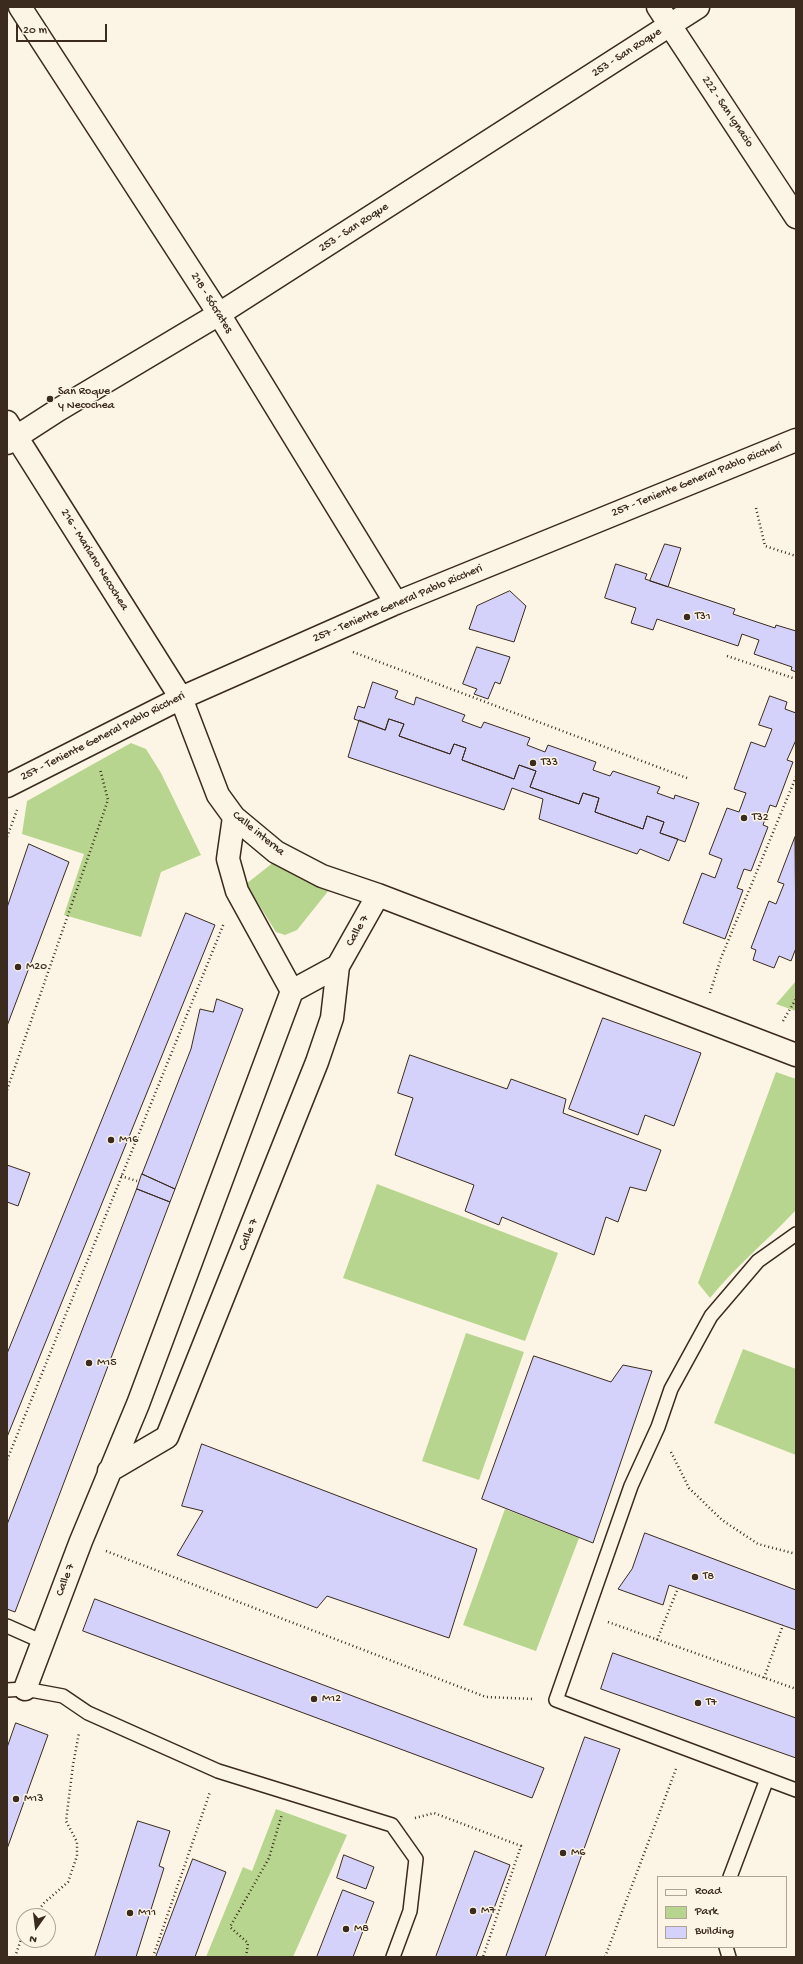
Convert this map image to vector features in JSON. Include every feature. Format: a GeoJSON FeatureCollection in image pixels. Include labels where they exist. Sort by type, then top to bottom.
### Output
{"type":"FeatureCollection","features":[{"type":"Feature","properties":{"kind":"street","name":"218 - Sócrates"},"geometry":{"type":"LineString","coordinates":[[20,7],[219,314],[396,603]]}},
{"type":"Feature","properties":{"kind":"street","name":"222 - San Ignacio"},"geometry":{"type":"LineString","coordinates":[[658,7],[796,217]]}},
{"type":"Feature","properties":{"kind":"street","name":"253 - San Roque"},"geometry":{"type":"LineString","coordinates":[[10,434],[58,410],[219,314],[698,7]]}},
{"type":"Feature","properties":{"kind":"street","name":"216 - Mariano Necochea"},"geometry":{"type":"LineString","coordinates":[[10,434],[181,698]]}},
{"type":"Feature","properties":{"kind":"street","name":"257 - Teniente General Pablo Riccheri"},"geometry":{"type":"LineString","coordinates":[[7,786],[92,741],[181,698],[396,603],[796,440]]}},
{"type":"Feature","properties":{"kind":"street","name":"Calle interna"},"geometry":{"type":"LineString","coordinates":[[181,698],[218,795],[234,817],[276,852],[322,876],[796,1055]]}},
{"type":"Feature","properties":{"kind":"street"},"geometry":{"type":"LineString","coordinates":[[234,817],[228,859],[237,891],[292,991],[338,966]]}},
{"type":"Feature","properties":{"kind":"street","name":"Calle 7"},"geometry":{"type":"LineString","coordinates":[[109,1471],[167,1437],[317,1062],[332,1018],[338,966],[378,896]]}},
{"type":"Feature","properties":{"kind":"street","name":"Calle 7"},"geometry":{"type":"LineString","coordinates":[[16,1690],[43,1642],[81,1541],[140,1396],[292,991]]}},
{"type":"Feature","properties":{"kind":"lane"},"geometry":{"type":"LineString","coordinates":[[796,1234],[758,1261],[711,1316],[671,1389],[658,1427],[631,1486],[556,1700],[796,1790]]}},
{"type":"Feature","properties":{"kind":"lane"},"geometry":{"type":"LineString","coordinates":[[7,1626],[43,1642]]}},
{"type":"Feature","properties":{"kind":"lane"},"geometry":{"type":"LineString","coordinates":[[16,1690],[63,1696],[88,1713],[218,1771],[288,1794],[392,1825],[416,1860],[410,1911],[393,1957]]}},
{"type":"Feature","properties":{"kind":"lane"},"geometry":{"type":"LineString","coordinates":[[730,1876],[767,1779]]}},
{"type":"Feature","properties":{"kind":"path"},"geometry":{"type":"LineString","coordinates":[[756,508],[765,546],[796,556]]}},
{"type":"Feature","properties":{"kind":"path"},"geometry":{"type":"LineString","coordinates":[[317,639],[688,778]]}},
{"type":"Feature","properties":{"kind":"path"},"geometry":{"type":"LineString","coordinates":[[727,656],[796,680]]}},
{"type":"Feature","properties":{"kind":"path"},"geometry":{"type":"LineString","coordinates":[[7,1090],[108,800],[92,741]]}},
{"type":"Feature","properties":{"kind":"path"},"geometry":{"type":"LineString","coordinates":[[701,1020],[721,958],[796,777]]}},
{"type":"Feature","properties":{"kind":"path"},"geometry":{"type":"LineString","coordinates":[[7,1460],[237,891]]}},
{"type":"Feature","properties":{"kind":"path"},"geometry":{"type":"LineString","coordinates":[[122,1176],[137,1181]]}},
{"type":"Feature","properties":{"kind":"path"},"geometry":{"type":"LineString","coordinates":[[658,1427],[689,1488],[722,1520],[758,1544],[796,1554]]}},
{"type":"Feature","properties":{"kind":"path"},"geometry":{"type":"LineString","coordinates":[[81,1541],[486,1697],[556,1700]]}},
{"type":"Feature","properties":{"kind":"path"},"geometry":{"type":"LineString","coordinates":[[657,1640],[678,1588]]}},
{"type":"Feature","properties":{"kind":"path"},"geometry":{"type":"LineString","coordinates":[[586,1614],[796,1689]]}},
{"type":"Feature","properties":{"kind":"path"},"geometry":{"type":"LineString","coordinates":[[764,1678],[783,1625]]}},
{"type":"Feature","properties":{"kind":"path"},"geometry":{"type":"LineString","coordinates":[[40,1908],[68,1882],[77,1856],[77,1842],[66,1820],[77,1738],[88,1713]]}},
{"type":"Feature","properties":{"kind":"path"},"geometry":{"type":"LineString","coordinates":[[606,1957],[683,1748]]}},
{"type":"Feature","properties":{"kind":"path"},"geometry":{"type":"LineString","coordinates":[[153,1957],[218,1771]]}},
{"type":"Feature","properties":{"kind":"path"},"geometry":{"type":"LineString","coordinates":[[246,1957],[248,1943],[230,1927],[269,1858],[288,1794]]}},
{"type":"Feature","properties":{"kind":"path"},"geometry":{"type":"LineString","coordinates":[[392,1825],[434,1812],[521,1846],[483,1957]]}},
{"type":"Feature","properties":{"kind":"green space"},"geometry":{"type":"Polygon","coordinates":[[[131,743],[146,749],[161,773],[201,855],[161,872],[141,937],[64,915],[84,854],[22,834],[27,801],[131,743]]]}},
{"type":"Feature","properties":{"kind":"green space"},"geometry":{"type":"Polygon","coordinates":[[[279,858],[329,890],[297,930],[285,935],[276,932],[246,884],[279,858]]]}},
{"type":"Feature","properties":{"kind":"green space"},"geometry":{"type":"Polygon","coordinates":[[[796,981],[796,1011],[776,1004],[796,981]]]}},
{"type":"Feature","properties":{"kind":"green space"},"geometry":{"type":"Polygon","coordinates":[[[776,1072],[796,1079],[796,1210],[730,1275],[710,1298],[698,1283],[776,1072]]]}},
{"type":"Feature","properties":{"kind":"green space"},"geometry":{"type":"Polygon","coordinates":[[[377,1184],[558,1253],[525,1341],[343,1278],[377,1184]]]}},
{"type":"Feature","properties":{"kind":"green space"},"geometry":{"type":"Polygon","coordinates":[[[466,1333],[524,1352],[479,1480],[422,1461],[466,1333]]]}},
{"type":"Feature","properties":{"kind":"green space"},"geometry":{"type":"Polygon","coordinates":[[[743,1349],[796,1369],[796,1455],[714,1423],[743,1349]]]}},
{"type":"Feature","properties":{"kind":"green space"},"geometry":{"type":"Polygon","coordinates":[[[505,1509],[579,1538],[536,1651],[463,1625],[505,1509]]]}},
{"type":"Feature","properties":{"kind":"green space"},"geometry":{"type":"Polygon","coordinates":[[[276,1809],[347,1835],[293,1957],[206,1957],[243,1867],[252,1871],[276,1809]]]}},
{"type":"Feature","properties":{"kind":"building"},"geometry":{"type":"Polygon","coordinates":[[[665,544],[681,548],[668,587],[650,581],[665,544]]]}},
{"type":"Feature","properties":{"kind":"building","name":"T31"},"geometry":{"type":"Polygon","coordinates":[[[616,564],[647,574],[645,579],[735,609],[733,614],[775,628],[776,625],[796,631],[796,672],[791,670],[792,667],[754,654],[759,640],[742,634],[738,646],[657,619],[653,630],[631,623],[636,608],[605,598],[616,564]]]}},
{"type":"Feature","properties":{"kind":"building"},"geometry":{"type":"Polygon","coordinates":[[[510,591],[526,606],[514,642],[469,629],[477,606],[510,591]]]}},
{"type":"Feature","properties":{"kind":"building"},"geometry":{"type":"Polygon","coordinates":[[[477,647],[510,657],[500,684],[495,682],[488,699],[474,694],[477,689],[463,684],[477,647]]]}},
{"type":"Feature","properties":{"kind":"building","name":"T33"},"geometry":{"type":"Polygon","coordinates":[[[373,682],[398,691],[395,698],[414,705],[416,697],[465,715],[462,721],[481,728],[484,722],[530,738],[527,745],[545,752],[548,745],[596,762],[593,770],[610,776],[613,771],[660,787],[657,793],[674,799],[675,795],[699,803],[685,842],[660,833],[664,822],[647,816],[643,829],[595,812],[599,798],[583,793],[579,804],[530,787],[536,771],[519,765],[514,779],[462,760],[466,748],[454,744],[450,754],[399,736],[404,724],[389,719],[385,730],[354,719],[358,706],[364,708],[373,682]]]}},
{"type":"Feature","properties":{"kind":"building","name":"T32"},"geometry":{"type":"Polygon","coordinates":[[[770,696],[787,702],[785,709],[796,713],[796,740],[787,760],[793,762],[776,807],[770,805],[763,825],[768,827],[751,871],[744,869],[737,888],[743,890],[725,939],[683,923],[702,873],[715,878],[722,859],[709,854],[727,808],[739,812],[746,793],[734,789],[751,742],[765,747],[772,729],[759,725],[770,696]]]}},
{"type":"Feature","properties":{"kind":"building"},"geometry":{"type":"Polygon","coordinates":[[[389,719],[404,724],[399,736],[450,754],[454,744],[466,748],[462,760],[514,779],[519,765],[536,771],[530,787],[579,804],[583,793],[599,798],[595,812],[643,829],[647,816],[664,822],[660,833],[678,839],[669,861],[640,849],[637,854],[539,819],[543,799],[512,788],[504,810],[348,757],[359,720],[385,730],[389,719]]]}},
{"type":"Feature","properties":{"kind":"building","name":"T32"},"geometry":{"type":"Polygon","coordinates":[[[795,837],[796,948],[791,961],[779,956],[774,968],[753,960],[756,950],[751,948],[769,901],[776,904],[784,884],[778,882],[795,837]]]}},
{"type":"Feature","properties":{"kind":"building","name":"M20"},"geometry":{"type":"Polygon","coordinates":[[[29,844],[69,862],[7,1026],[7,908],[29,844]]]}},
{"type":"Feature","properties":{"kind":"building","name":"M16"},"geometry":{"type":"Polygon","coordinates":[[[186,913],[215,925],[7,1437],[7,1354],[186,913]]]}},
{"type":"Feature","properties":{"kind":"building"},"geometry":{"type":"Polygon","coordinates":[[[217,999],[243,1009],[175,1189],[142,1174],[191,1049],[200,1009],[213,1012],[217,999]]]}},
{"type":"Feature","properties":{"kind":"building"},"geometry":{"type":"Polygon","coordinates":[[[603,1018],[701,1053],[674,1126],[645,1115],[638,1135],[569,1109],[603,1018]]]}},
{"type":"Feature","properties":{"kind":"building"},"geometry":{"type":"Polygon","coordinates":[[[410,1055],[507,1089],[511,1079],[566,1099],[563,1113],[661,1150],[646,1191],[630,1187],[618,1222],[606,1217],[594,1255],[502,1217],[499,1225],[465,1211],[474,1185],[395,1155],[413,1098],[398,1093],[410,1055]]]}},
{"type":"Feature","properties":{"kind":"building"},"geometry":{"type":"Polygon","coordinates":[[[7,1165],[30,1173],[18,1206],[7,1202],[7,1165]]]}},
{"type":"Feature","properties":{"kind":"building"},"geometry":{"type":"Polygon","coordinates":[[[142,1174],[175,1189],[170,1202],[137,1189],[142,1174]]]}},
{"type":"Feature","properties":{"kind":"building","name":"M15"},"geometry":{"type":"Polygon","coordinates":[[[137,1189],[170,1202],[15,1612],[7,1609],[7,1525],[137,1189]]]}},
{"type":"Feature","properties":{"kind":"building"},"geometry":{"type":"Polygon","coordinates":[[[534,1356],[611,1382],[623,1365],[652,1371],[593,1543],[482,1499],[534,1356]]]}},
{"type":"Feature","properties":{"kind":"building"},"geometry":{"type":"Polygon","coordinates":[[[202,1444],[477,1549],[449,1638],[327,1596],[317,1608],[177,1555],[203,1511],[182,1506],[202,1444]]]}},
{"type":"Feature","properties":{"kind":"building","name":"T8"},"geometry":{"type":"Polygon","coordinates":[[[645,1533],[796,1590],[796,1630],[669,1585],[663,1605],[618,1589],[632,1569],[645,1533]]]}},
{"type":"Feature","properties":{"kind":"building","name":"M12"},"geometry":{"type":"Polygon","coordinates":[[[95,1599],[544,1768],[532,1798],[83,1631],[95,1599]]]}},
{"type":"Feature","properties":{"kind":"building","name":"T7"},"geometry":{"type":"Polygon","coordinates":[[[613,1653],[796,1718],[796,1758],[601,1689],[613,1653]]]}},
{"type":"Feature","properties":{"kind":"building","name":"M13"},"geometry":{"type":"Polygon","coordinates":[[[16,1723],[48,1735],[7,1849],[7,1748],[16,1723]]]}},
{"type":"Feature","properties":{"kind":"building","name":"M6"},"geometry":{"type":"Polygon","coordinates":[[[585,1737],[620,1749],[545,1957],[506,1957],[585,1737]]]}},
{"type":"Feature","properties":{"kind":"building","name":"M11"},"geometry":{"type":"Polygon","coordinates":[[[138,1821],[170,1831],[159,1866],[164,1868],[136,1957],[95,1957],[138,1821]]]}},
{"type":"Feature","properties":{"kind":"building","name":"M7"},"geometry":{"type":"Polygon","coordinates":[[[475,1851],[510,1865],[476,1957],[436,1957],[475,1851]]]}},
{"type":"Feature","properties":{"kind":"building"},"geometry":{"type":"Polygon","coordinates":[[[344,1855],[374,1867],[366,1889],[337,1878],[344,1855]]]}},
{"type":"Feature","properties":{"kind":"building","name":"M11"},"geometry":{"type":"Polygon","coordinates":[[[193,1859],[226,1872],[195,1957],[156,1957],[193,1859]]]}},
{"type":"Feature","properties":{"kind":"building","name":"M8"},"geometry":{"type":"Polygon","coordinates":[[[343,1890],[374,1902],[353,1957],[317,1957],[343,1890]]]}},
{"type":"Feature","properties":{"kind":"place","name":"San Roque y Necochea"},"geometry":{"type":"Point","coordinates":[50,399]}},
{"type":"Feature","properties":{"kind":"place","name":"T31"},"geometry":{"type":"Point","coordinates":[687,617]}},
{"type":"Feature","properties":{"kind":"place","name":"T33"},"geometry":{"type":"Point","coordinates":[533,763]}},
{"type":"Feature","properties":{"kind":"place","name":"T32"},"geometry":{"type":"Point","coordinates":[744,818]}},
{"type":"Feature","properties":{"kind":"place","name":"M20"},"geometry":{"type":"Point","coordinates":[18,967]}},
{"type":"Feature","properties":{"kind":"place","name":"M16"},"geometry":{"type":"Point","coordinates":[111,1140]}},
{"type":"Feature","properties":{"kind":"place","name":"M15"},"geometry":{"type":"Point","coordinates":[89,1363]}},
{"type":"Feature","properties":{"kind":"place","name":"T8"},"geometry":{"type":"Point","coordinates":[695,1577]}},
{"type":"Feature","properties":{"kind":"place","name":"M12"},"geometry":{"type":"Point","coordinates":[314,1699]}},
{"type":"Feature","properties":{"kind":"place","name":"T7"},"geometry":{"type":"Point","coordinates":[698,1703]}},
{"type":"Feature","properties":{"kind":"place","name":"M13"},"geometry":{"type":"Point","coordinates":[16,1799]}},
{"type":"Feature","properties":{"kind":"place","name":"M6"},"geometry":{"type":"Point","coordinates":[563,1853]}},
{"type":"Feature","properties":{"kind":"place","name":"M7"},"geometry":{"type":"Point","coordinates":[473,1911]}},
{"type":"Feature","properties":{"kind":"place","name":"M11"},"geometry":{"type":"Point","coordinates":[130,1913]}},
{"type":"Feature","properties":{"kind":"place","name":"M8"},"geometry":{"type":"Point","coordinates":[346,1929]}}]}
